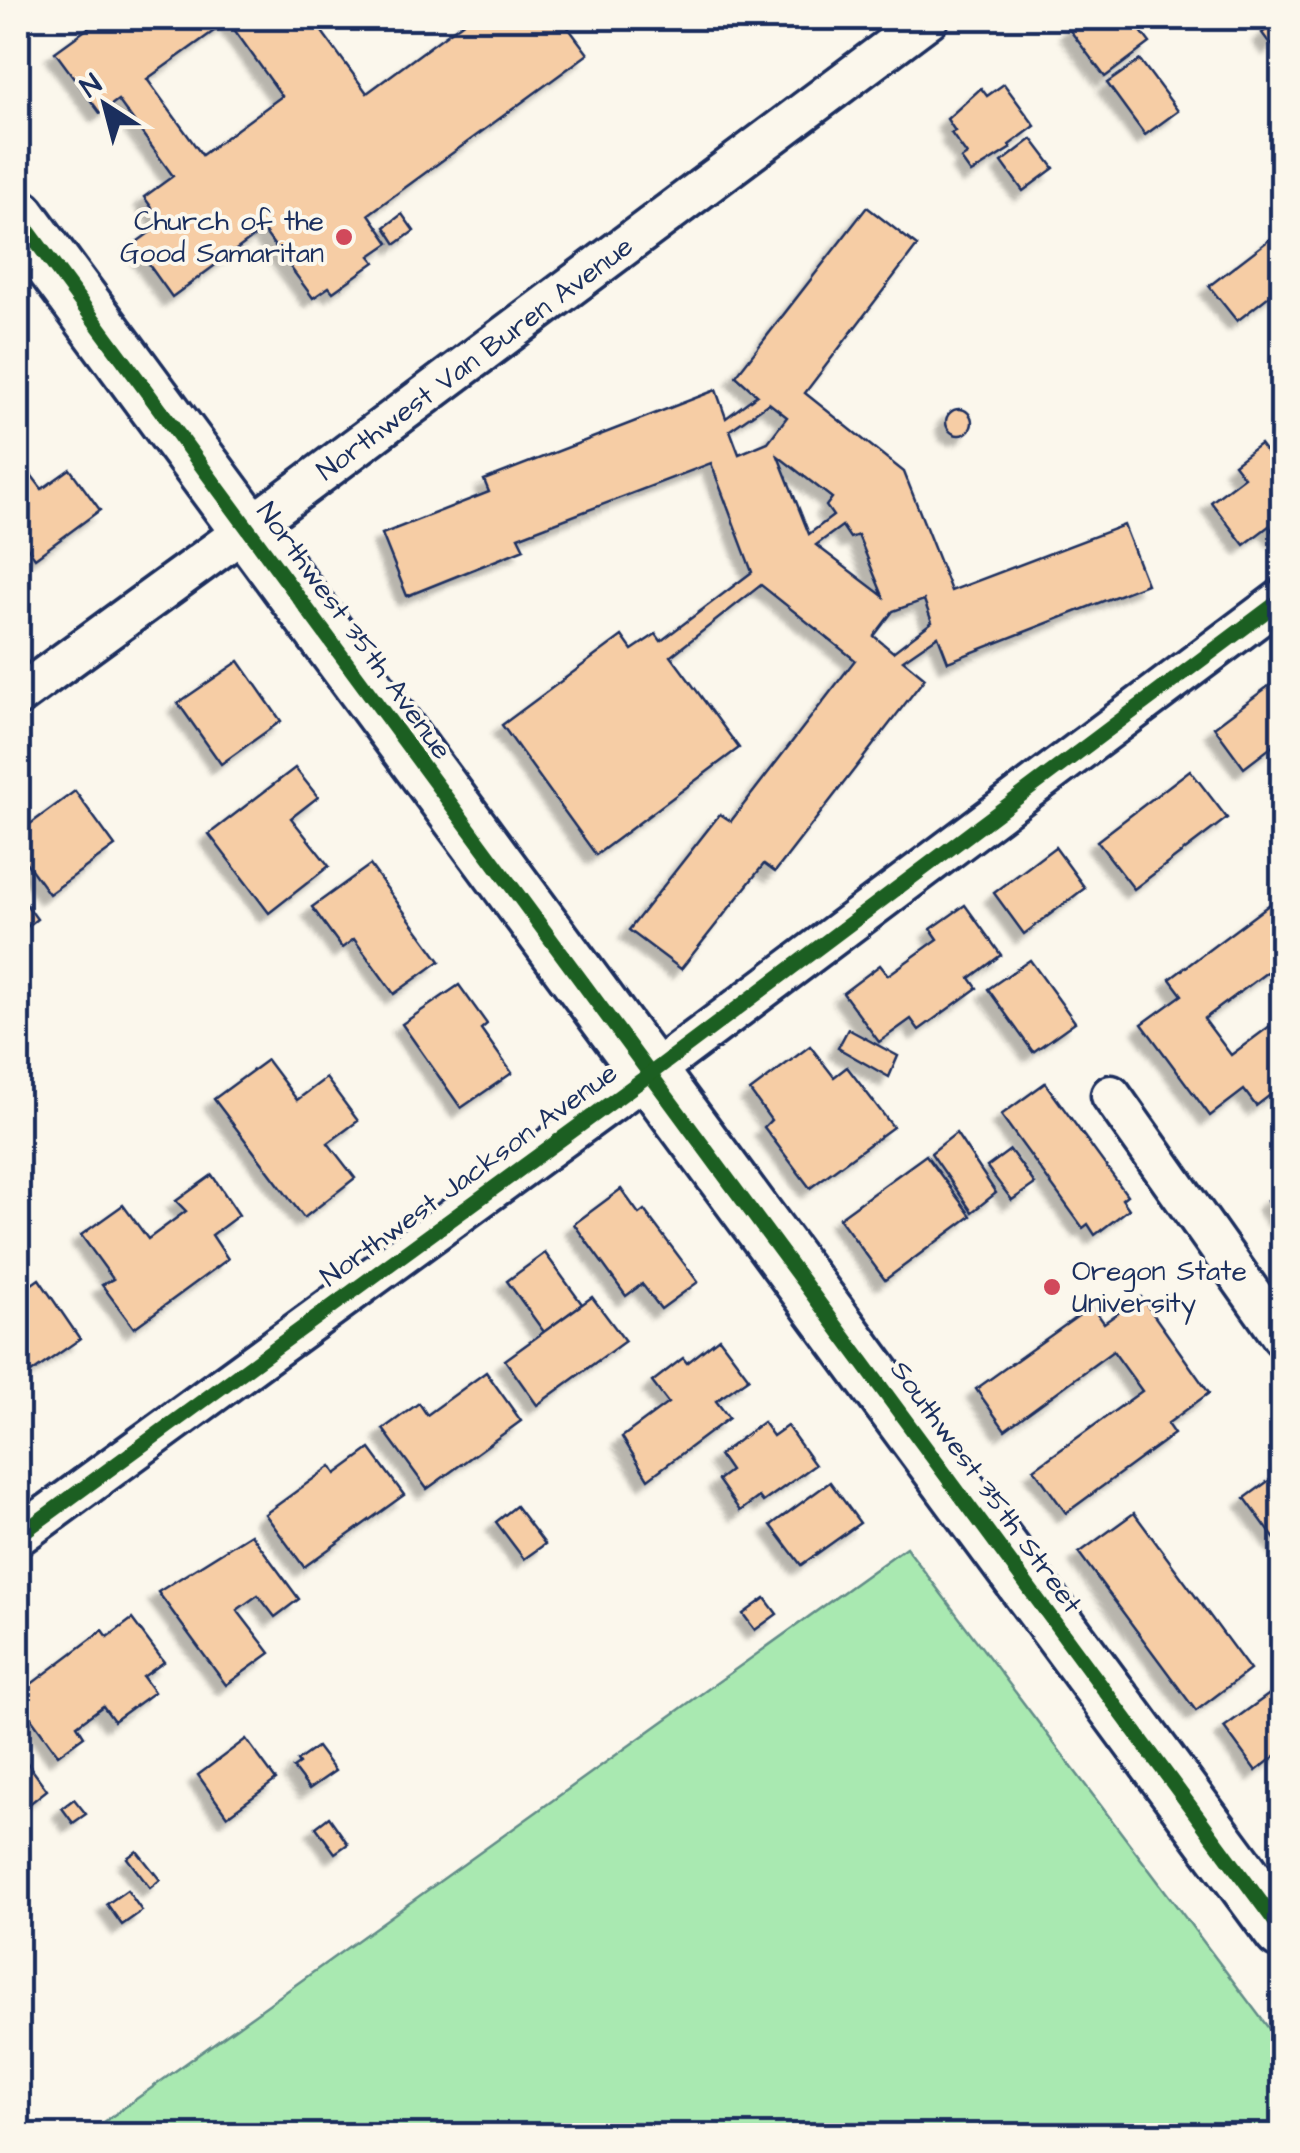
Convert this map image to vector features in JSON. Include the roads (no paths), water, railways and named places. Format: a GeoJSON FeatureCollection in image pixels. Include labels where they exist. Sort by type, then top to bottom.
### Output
{"type":"FeatureCollection","features":[{"type":"Feature","properties":{"kind":"main road","name":"Northwest 35th Avenue"},"geometry":{"type":"LineString","coordinates":[[18,217],[650,1074]]}},
{"type":"Feature","properties":{"kind":"main road","name":"Southwest 35th Street"},"geometry":{"type":"LineString","coordinates":[[650,1074],[1282,1930]]}},
{"type":"Feature","properties":{"kind":"street","name":"Northwest Van Buren Avenue"},"geometry":{"type":"LineString","coordinates":[[18,696],[930,18]]}},
{"type":"Feature","properties":{"kind":"street","name":"Northwest Jackson Avenue"},"geometry":{"type":"LineString","coordinates":[[18,1536],[650,1074],[1282,599]]}},
{"type":"Feature","properties":{"kind":"street"},"geometry":{"type":"LineString","coordinates":[[1111,1094],[1282,1337]]}},
{"type":"Feature","properties":{"kind":"place","name":"Church of the Good Samaritan"},"geometry":{"type":"Point","coordinates":[344,237]}},
{"type":"Feature","properties":{"kind":"place","name":"Oregon State University"},"geometry":{"type":"Point","coordinates":[1052,1287]}}]}
